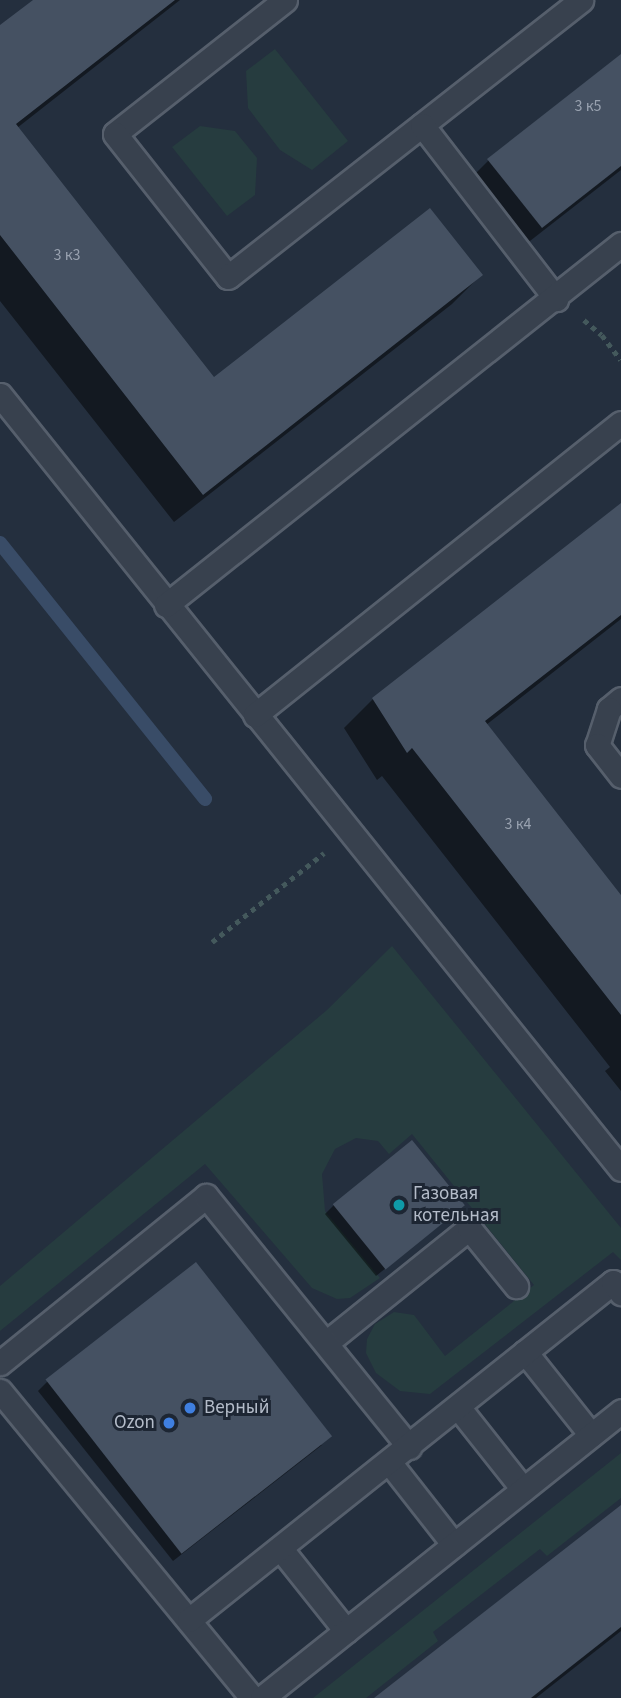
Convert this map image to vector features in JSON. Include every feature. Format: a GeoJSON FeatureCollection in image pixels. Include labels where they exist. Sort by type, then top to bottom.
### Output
{"type":"FeatureCollection","features":[{"type":"Feature","properties":{"kind":"lane"},"geometry":{"type":"LineString","coordinates":[[285,0],[115,134],[228,277],[581,0]]}},
{"type":"Feature","properties":{"kind":"lane"},"geometry":{"type":"LineString","coordinates":[[422,125],[556,299]]}},
{"type":"Feature","properties":{"kind":"lane"},"geometry":{"type":"LineString","coordinates":[[166,605],[556,299],[621,244]]}},
{"type":"Feature","properties":{"kind":"lane"},"geometry":{"type":"LineString","coordinates":[[0,395],[621,1169]]}},
{"type":"Feature","properties":{"kind":"lane"},"geometry":{"type":"LineString","coordinates":[[255,715],[621,423]]}},
{"type":"Feature","properties":{"kind":"lane"},"geometry":{"type":"LineString","coordinates":[[621,699],[608,709],[597,745],[621,776]]}},
{"type":"Feature","properties":{"kind":"lane"},"geometry":{"type":"LineString","coordinates":[[0,1363],[206,1196],[409,1447]]}},
{"type":"Feature","properties":{"kind":"lane"},"geometry":{"type":"LineString","coordinates":[[326,1343],[469,1228],[516,1286]]}},
{"type":"Feature","properties":{"kind":"lane"},"geometry":{"type":"LineString","coordinates":[[189,1620],[613,1282],[621,1293]]}},
{"type":"Feature","properties":{"kind":"lane"},"geometry":{"type":"LineString","coordinates":[[525,1352],[591,1435]]}},
{"type":"Feature","properties":{"kind":"lane"},"geometry":{"type":"LineString","coordinates":[[0,1391],[252,1698]]}},
{"type":"Feature","properties":{"kind":"lane"},"geometry":{"type":"LineString","coordinates":[[458,1407],[523,1489]]}},
{"type":"Feature","properties":{"kind":"lane"},"geometry":{"type":"LineString","coordinates":[[262,1698],[621,1410]]}},
{"type":"Feature","properties":{"kind":"lane"},"geometry":{"type":"LineString","coordinates":[[389,1462],[454,1545]]}},
{"type":"Feature","properties":{"kind":"lane"},"geometry":{"type":"LineString","coordinates":[[280,1548],[346,1631]]}},
{"type":"Feature","properties":{"kind":"path"},"geometry":{"type":"LineString","coordinates":[[578,313],[621,360]]}},
{"type":"Feature","properties":{"kind":"path"},"geometry":{"type":"LineString","coordinates":[[212,942],[349,833]]}},
{"type":"Feature","properties":{"kind":"green space"},"geometry":{"type":"Polygon","coordinates":[[[275,49],[348,141],[312,170],[280,150],[248,108],[246,71],[275,49]]]}},
{"type":"Feature","properties":{"kind":"green space"},"geometry":{"type":"Polygon","coordinates":[[[200,126],[235,131],[257,158],[255,195],[227,216],[172,147],[200,126]]]}},
{"type":"Feature","properties":{"kind":"green space"},"geometry":{"type":"Polygon","coordinates":[[[392,946],[621,1228],[621,1260],[613,1252],[430,1394],[400,1391],[376,1373],[366,1353],[367,1339],[375,1324],[394,1312],[414,1315],[445,1356],[534,1285],[412,1134],[389,1154],[378,1141],[356,1138],[335,1149],[322,1174],[325,1211],[380,1278],[350,1298],[337,1299],[312,1288],[205,1164],[0,1331],[0,1286],[327,1010],[392,946]]]}},
{"type":"Feature","properties":{"kind":"green space"},"geometry":{"type":"Polygon","coordinates":[[[621,1453],[621,1498],[547,1556],[540,1549],[433,1632],[438,1641],[366,1698],[313,1698],[621,1453]]]}},
{"type":"Feature","properties":{"kind":"building"},"geometry":{"type":"Polygon","coordinates":[[[33,0],[175,0],[16,124],[214,377],[430,208],[483,275],[203,495],[0,235],[0,25],[33,0]]]}},
{"type":"Feature","properties":{"kind":"building"},"geometry":{"type":"Polygon","coordinates":[[[621,54],[621,166],[542,228],[487,159],[621,54]]]}},
{"type":"Feature","properties":{"kind":"building"},"geometry":{"type":"Polygon","coordinates":[[[621,503],[621,615],[485,721],[621,895],[621,1015],[412,748],[407,753],[372,698],[621,503]]]}},
{"type":"Feature","properties":{"kind":"building","name":"Газовая котельная"},"geometry":{"type":"Polygon","coordinates":[[[412,1140],[465,1205],[386,1269],[333,1204],[412,1140]]]}},
{"type":"Feature","properties":{"kind":"building","name":"Верный"},"geometry":{"type":"Polygon","coordinates":[[[196,1262],[332,1436],[182,1554],[45,1380],[196,1262]]]}},
{"type":"Feature","properties":{"kind":"building"},"geometry":{"type":"Polygon","coordinates":[[[621,1505],[621,1627],[531,1698],[374,1698],[621,1505]]]}},
{"type":"Feature","properties":{"kind":"waterway"},"geometry":{"type":"LineString","coordinates":[[0,543],[205,799]]}},
{"type":"Feature","properties":{"kind":"place","name":"Газовая котельная"},"geometry":{"type":"Point","coordinates":[399,1205]}},
{"type":"Feature","properties":{"kind":"place","name":"Верный"},"geometry":{"type":"Point","coordinates":[190,1408]}},
{"type":"Feature","properties":{"kind":"place","name":"Ozon"},"geometry":{"type":"Point","coordinates":[169,1423]}}]}
